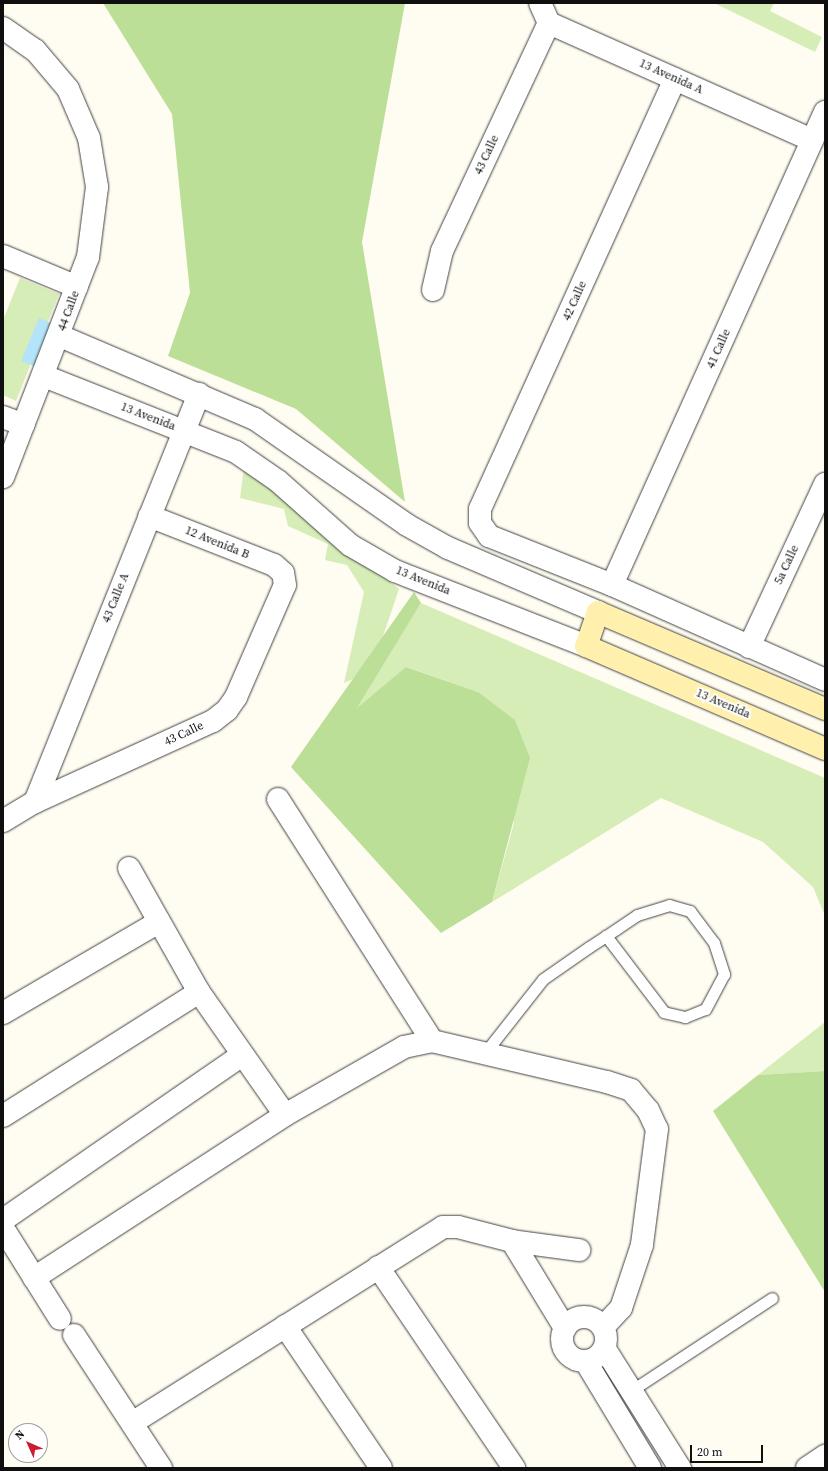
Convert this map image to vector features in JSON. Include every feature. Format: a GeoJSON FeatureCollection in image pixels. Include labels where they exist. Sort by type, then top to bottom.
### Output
{"type":"FeatureCollection","features":[{"type":"Feature","properties":{"kind":"street"},"geometry":{"type":"LineString","coordinates":[[540,3],[549,23]]}},
{"type":"Feature","properties":{"kind":"street","name":"13 Avenida A"},"geometry":{"type":"LineString","coordinates":[[549,23],[812,140]]}},
{"type":"Feature","properties":{"kind":"street","name":"43 Calle"},"geometry":{"type":"LineString","coordinates":[[433,290],[442,251],[549,23]]}},
{"type":"Feature","properties":{"kind":"street","name":"44 Calle"},"geometry":{"type":"LineString","coordinates":[[3,28],[35,50],[68,89],[90,138],[95,162],[97,210],[88,257],[60,336],[3,477]]}},
{"type":"Feature","properties":{"kind":"street","name":"42 Calle"},"geometry":{"type":"LineString","coordinates":[[612,585],[489,536],[480,523],[480,509],[675,79]]}},
{"type":"Feature","properties":{"kind":"street","name":"41 Calle"},"geometry":{"type":"LineString","coordinates":[[612,585],[825,112]]}},
{"type":"Feature","properties":{"kind":"street"},"geometry":{"type":"LineString","coordinates":[[3,256],[77,288]]}},
{"type":"Feature","properties":{"kind":"street"},"geometry":{"type":"LineString","coordinates":[[60,336],[255,419],[407,525],[448,548],[825,709]]}},
{"type":"Feature","properties":{"kind":"street","name":"13 Avenida"},"geometry":{"type":"LineString","coordinates":[[44,376],[236,452],[278,481],[350,545],[395,571],[586,646],[825,749]]}},
{"type":"Feature","properties":{"kind":"street","name":"43 Calle A"},"geometry":{"type":"LineString","coordinates":[[35,802],[183,430],[199,394]]}},
{"type":"Feature","properties":{"kind":"street"},"geometry":{"type":"LineString","coordinates":[[3,417],[24,425]]}},
{"type":"Feature","properties":{"kind":"street","name":"5a Calle"},"geometry":{"type":"LineString","coordinates":[[749,647],[825,484]]}},
{"type":"Feature","properties":{"kind":"street","name":"12 Avenida B"},"geometry":{"type":"LineString","coordinates":[[149,516],[274,565],[282,573]]}},
{"type":"Feature","properties":{"kind":"street","name":"43 Calle"},"geometry":{"type":"LineString","coordinates":[[3,821],[35,802],[213,721],[227,710],[285,585],[282,573]]}},
{"type":"Feature","properties":{"kind":"street"},"geometry":{"type":"LineString","coordinates":[[612,585],[825,680]]}},
{"type":"Feature","properties":{"kind":"street"},"geometry":{"type":"LineString","coordinates":[[586,646],[598,612]]}},
{"type":"Feature","properties":{"kind":"street"},"geometry":{"type":"LineString","coordinates":[[278,799],[432,1041]]}},
{"type":"Feature","properties":{"kind":"street"},"geometry":{"type":"LineString","coordinates":[[129,868],[199,992],[241,1056],[285,1115]]}},
{"type":"Feature","properties":{"kind":"street"},"geometry":{"type":"LineString","coordinates":[[3,1013],[159,922]]}},
{"type":"Feature","properties":{"kind":"street"},"geometry":{"type":"LineString","coordinates":[[3,1116],[199,992]]}},
{"type":"Feature","properties":{"kind":"street"},"geometry":{"type":"LineString","coordinates":[[34,1278],[285,1115],[404,1048],[432,1041],[631,1090],[648,1110],[657,1129],[642,1245],[621,1308],[603,1327],[604,1349],[629,1392],[680,1468]]}},
{"type":"Feature","properties":{"kind":"street"},"geometry":{"type":"LineString","coordinates":[[3,1220],[241,1056]]}},
{"type":"Feature","properties":{"kind":"street"},"geometry":{"type":"LineString","coordinates":[[132,1423],[443,1227],[458,1227],[512,1241],[579,1250]]}},
{"type":"Feature","properties":{"kind":"street"},"geometry":{"type":"LineString","coordinates":[[3,1228],[60,1319]]}},
{"type":"Feature","properties":{"kind":"street"},"geometry":{"type":"LineString","coordinates":[[512,1241],[565,1328],[563,1348],[573,1358],[586,1362],[650,1468]]}},
{"type":"Feature","properties":{"kind":"street"},"geometry":{"type":"LineString","coordinates":[[378,1267],[514,1468]]}},
{"type":"Feature","properties":{"kind":"street"},"geometry":{"type":"LineString","coordinates":[[565,1328],[584,1317],[603,1327]]}},
{"type":"Feature","properties":{"kind":"street"},"geometry":{"type":"LineString","coordinates":[[285,1326],[381,1468]]}},
{"type":"Feature","properties":{"kind":"street"},"geometry":{"type":"LineString","coordinates":[[74,1335],[161,1468]]}},
{"type":"Feature","properties":{"kind":"street"},"geometry":{"type":"LineString","coordinates":[[586,1362],[604,1349]]}},
{"type":"Feature","properties":{"kind":"street"},"geometry":{"type":"LineString","coordinates":[[807,1468],[825,1456]]}},
{"type":"Feature","properties":{"kind":"lane"},"geometry":{"type":"LineString","coordinates":[[484,1054],[543,979],[606,936],[637,915],[669,906],[690,911],[714,943],[724,974],[705,1009],[685,1017],[664,1012],[606,936]]}},
{"type":"Feature","properties":{"kind":"lane"},"geometry":{"type":"LineString","coordinates":[[629,1392],[772,1298]]}},
{"type":"Feature","properties":{"kind":"green space"},"geometry":{"type":"Polygon","coordinates":[[[103,3],[405,3],[362,242],[405,502],[296,409],[168,356],[190,293],[172,114],[103,3]]]}},
{"type":"Feature","properties":{"kind":"green space"},"geometry":{"type":"Polygon","coordinates":[[[714,3],[774,3],[770,11],[822,37],[815,52],[714,3]]]}},
{"type":"Feature","properties":{"kind":"green space"},"geometry":{"type":"Polygon","coordinates":[[[20,278],[59,294],[16,401],[3,395],[3,320],[20,278]]]}},
{"type":"Feature","properties":{"kind":"green space"},"geometry":{"type":"Polygon","coordinates":[[[244,467],[399,589],[379,648],[361,676],[344,683],[364,592],[347,565],[325,560],[328,544],[288,526],[284,509],[240,498],[244,467]]]}},
{"type":"Feature","properties":{"kind":"green space"},"geometry":{"type":"Polygon","coordinates":[[[414,592],[421,603],[357,708],[406,667],[478,692],[515,720],[530,758],[492,902],[441,933],[291,767],[414,592]]]}},
{"type":"Feature","properties":{"kind":"green space"},"geometry":{"type":"Polygon","coordinates":[[[421,603],[825,778],[825,916],[813,887],[763,842],[661,798],[492,902],[514,823],[478,692],[407,667],[356,709],[421,603]]]}},
{"type":"Feature","properties":{"kind":"green space"},"geometry":{"type":"Polygon","coordinates":[[[825,1022],[825,1071],[758,1075],[825,1022]]]}},
{"type":"Feature","properties":{"kind":"green space"},"geometry":{"type":"Polygon","coordinates":[[[825,1071],[825,1292],[713,1111],[758,1075],[825,1071]]]}},
{"type":"Feature","properties":{"kind":"water"},"geometry":{"type":"Polygon","coordinates":[[[39,318],[51,323],[34,366],[21,361],[39,318]]]}}]}
